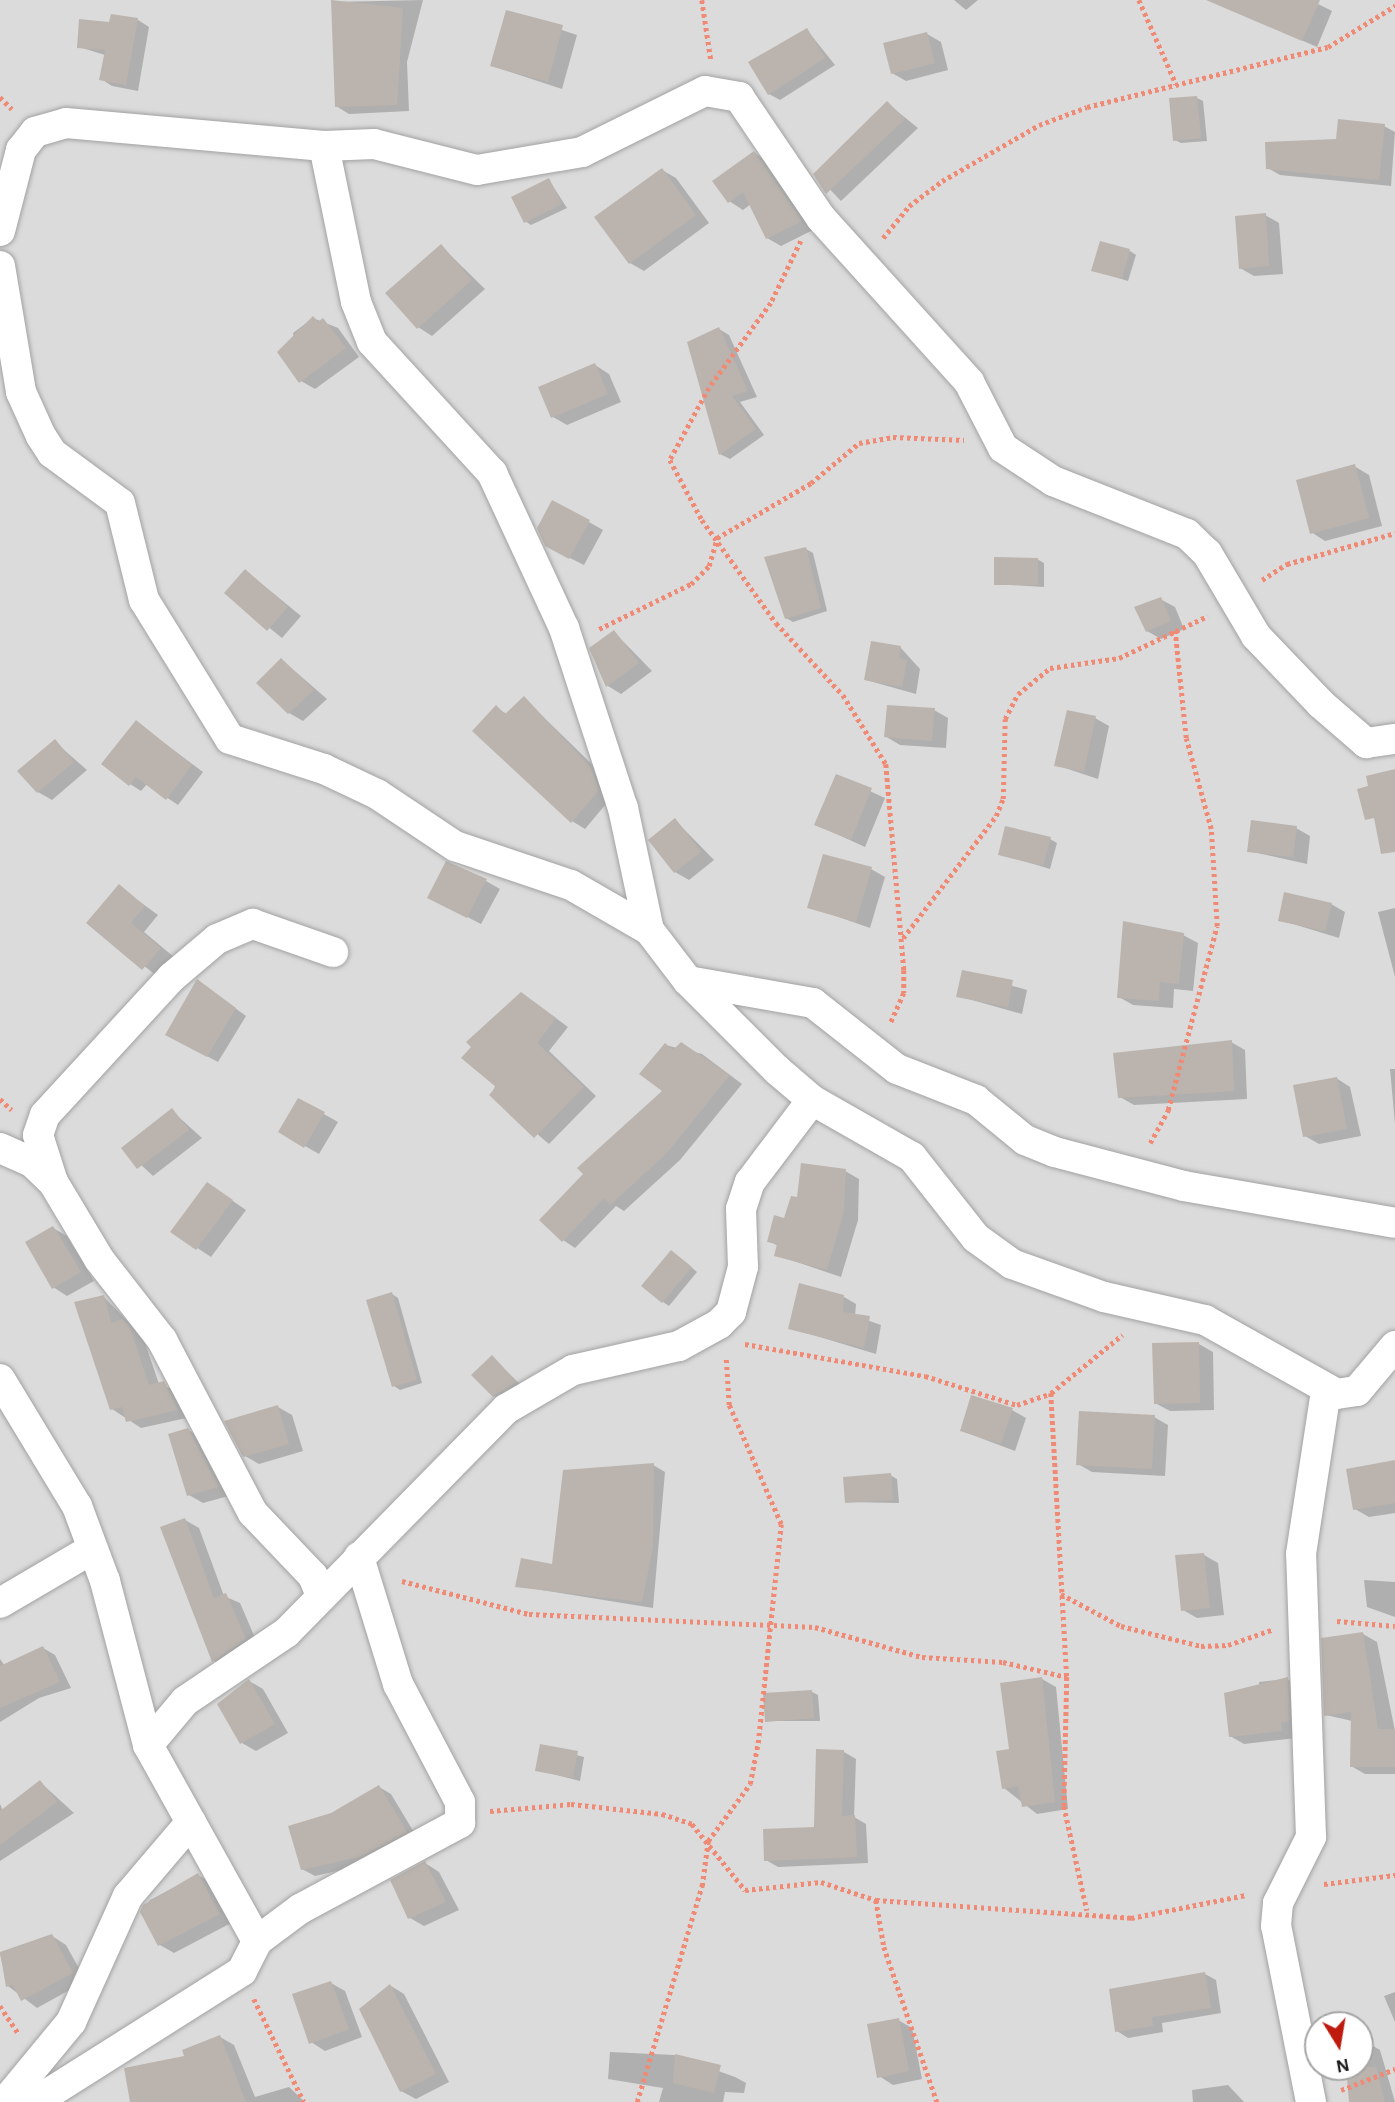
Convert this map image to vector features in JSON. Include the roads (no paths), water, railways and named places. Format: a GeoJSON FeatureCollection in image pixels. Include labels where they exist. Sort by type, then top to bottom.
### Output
{"type":"FeatureCollection","features":[{"type":"Feature","properties":{"kind":"street"},"geometry":{"type":"LineString","coordinates":[[0,231],[22,150],[35,131],[66,122],[324,146],[374,144],[477,170],[526,166],[618,138],[705,91],[739,97],[821,218],[969,382],[999,442],[1053,481],[1187,534],[1207,553],[1256,636],[1353,735],[1373,745],[1395,739]]}},
{"type":"Feature","properties":{"kind":"street"},"geometry":{"type":"LineString","coordinates":[[324,146],[362,322],[372,342],[492,473],[570,644],[623,808],[649,930]]}},
{"type":"Feature","properties":{"kind":"street"},"geometry":{"type":"LineString","coordinates":[[0,267],[11,388],[52,453],[120,503],[144,600],[230,739],[324,769],[377,794],[455,846],[571,885],[649,930],[688,981],[812,1100],[912,1157],[976,1238],[1012,1264],[1104,1297],[1158,1306],[1251,1341],[1325,1391],[1357,1391],[1395,1346]]}},
{"type":"Feature","properties":{"kind":"street"},"geometry":{"type":"LineString","coordinates":[[321,1596],[313,1576],[253,1513],[162,1340],[99,1259],[53,1182],[38,1135],[45,1115],[172,976],[237,926],[262,926],[333,952]]}},
{"type":"Feature","properties":{"kind":"street"},"geometry":{"type":"LineString","coordinates":[[688,981],[813,1003],[897,1069],[976,1100],[1025,1140],[1127,1171],[1395,1223]]}},
{"type":"Feature","properties":{"kind":"street"},"geometry":{"type":"LineString","coordinates":[[148,1745],[185,1701],[255,1660],[321,1596],[363,1565],[470,1438],[542,1384],[573,1370],[679,1346],[704,1336],[731,1312],[743,1267],[741,1209],[750,1182],[812,1100]]}},
{"type":"Feature","properties":{"kind":"street"},"geometry":{"type":"LineString","coordinates":[[0,1147],[33,1163],[53,1182]]}},
{"type":"Feature","properties":{"kind":"street"},"geometry":{"type":"LineString","coordinates":[[0,1379],[77,1506],[92,1549],[148,1745],[257,1941]]}},
{"type":"Feature","properties":{"kind":"street"},"geometry":{"type":"LineString","coordinates":[[1311,2102],[1276,1926],[1284,1889],[1311,1838],[1301,1554],[1325,1391]]}},
{"type":"Feature","properties":{"kind":"street"},"geometry":{"type":"LineString","coordinates":[[0,1603],[92,1549]]}},
{"type":"Feature","properties":{"kind":"street"},"geometry":{"type":"LineString","coordinates":[[35,2102],[242,1971],[257,1941],[335,1886],[447,1832],[462,1816],[398,1684],[363,1565]]}},
{"type":"Feature","properties":{"kind":"street"},"geometry":{"type":"LineString","coordinates":[[5,2102],[71,2022],[128,1896],[191,1822]]}}]}
